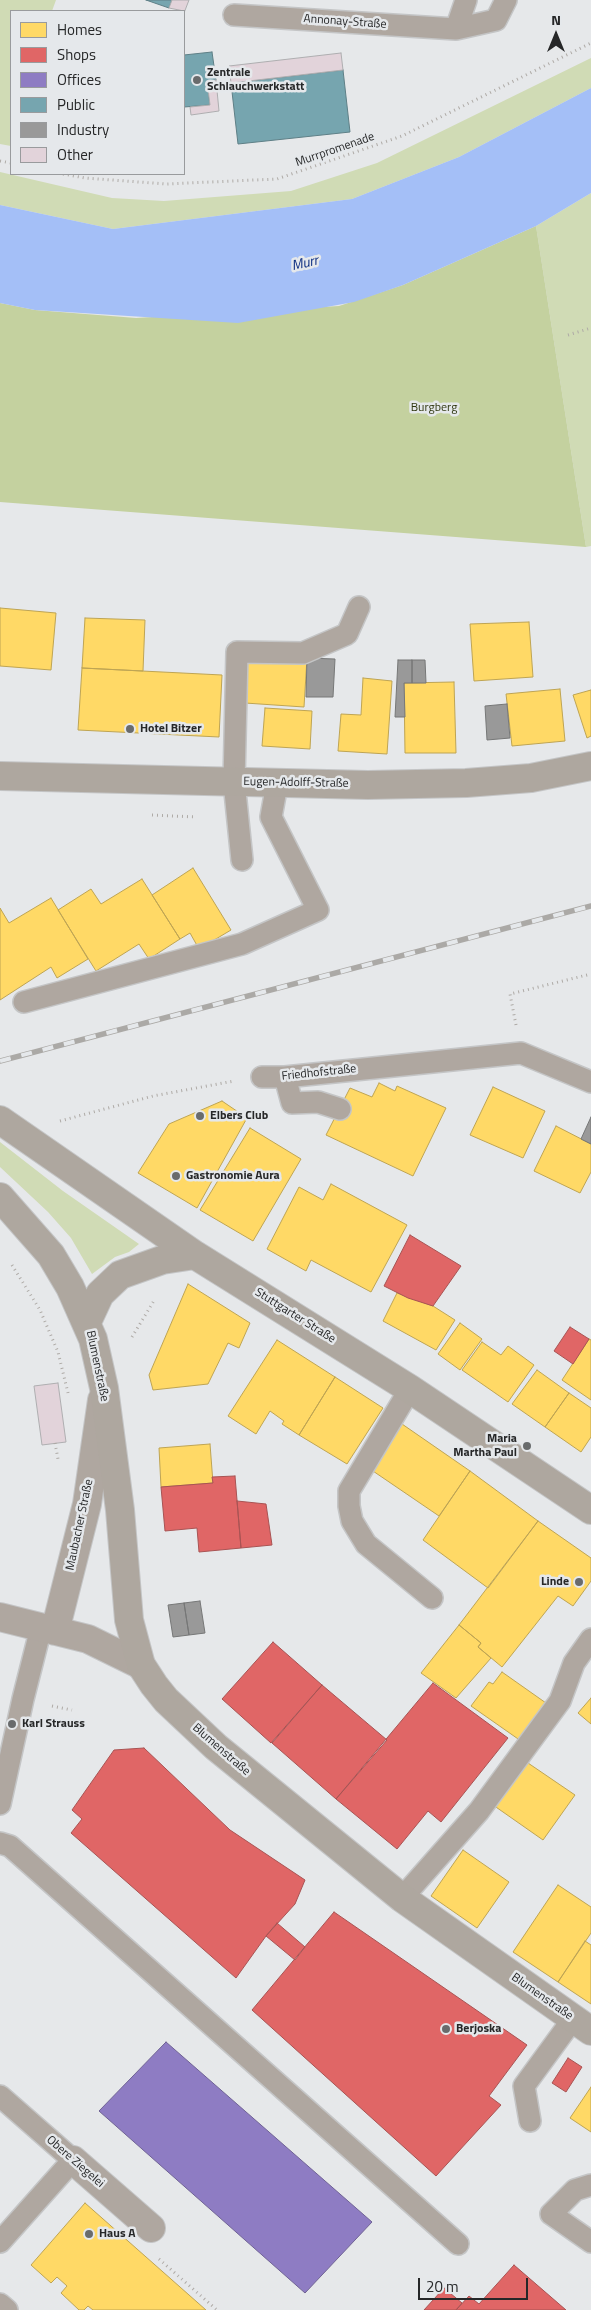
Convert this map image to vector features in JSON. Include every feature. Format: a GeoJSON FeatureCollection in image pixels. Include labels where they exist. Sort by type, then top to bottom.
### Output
{"type":"FeatureCollection","features":[{"type":"Feature","properties":{"kind":"street","name":"Eugen-Adolff-Straße"},"geometry":{"type":"LineString","coordinates":[[0,776],[368,785],[466,783],[531,778],[591,766]]}},
{"type":"Feature","properties":{"kind":"street","name":"Stuttgarter Straße"},"geometry":{"type":"LineString","coordinates":[[0,1120],[195,1255],[410,1389],[591,1510]]}},
{"type":"Feature","properties":{"kind":"street","name":"Blumenstraße"},"geometry":{"type":"LineString","coordinates":[[0,1196],[50,1255],[87,1322],[104,1388],[120,1510],[129,1620],[141,1665],[166,1700],[216,1747],[402,1898],[582,2025]]}},
{"type":"Feature","properties":{"kind":"street","name":"Blumenstraße"},"geometry":{"type":"LineString","coordinates":[[87,1322],[100,1294],[120,1275],[162,1260],[195,1255]]}},
{"type":"Feature","properties":{"kind":"street","name":"Maubacher Straße"},"geometry":{"type":"LineString","coordinates":[[48,1630],[87,1504],[104,1388]]}},
{"type":"Feature","properties":{"kind":"street"},"geometry":{"type":"LineString","coordinates":[[0,1617],[88,1639],[141,1665]]}},
{"type":"Feature","properties":{"kind":"street","name":"Obere Ziegelei"},"geometry":{"type":"LineString","coordinates":[[73,2160],[151,2228]]}},
{"type":"Feature","properties":{"kind":"lane"},"geometry":{"type":"LineString","coordinates":[[456,29],[466,0]]}},
{"type":"Feature","properties":{"kind":"lane","name":"Annonay-Straße"},"geometry":{"type":"LineString","coordinates":[[234,15],[456,29],[496,20],[506,0]]}},
{"type":"Feature","properties":{"kind":"lane"},"geometry":{"type":"LineString","coordinates":[[242,860],[234,782],[237,652],[303,653],[347,634],[359,607]]}},
{"type":"Feature","properties":{"kind":"lane"},"geometry":{"type":"LineString","coordinates":[[24,1002],[242,944],[318,910],[271,817],[277,784]]}},
{"type":"Feature","properties":{"kind":"lane","name":"Friedhofstraße"},"geometry":{"type":"LineString","coordinates":[[262,1077],[285,1077],[387,1059],[487,1047],[520,1053],[591,1082]]}},
{"type":"Feature","properties":{"kind":"lane"},"geometry":{"type":"LineString","coordinates":[[285,1077],[292,1104],[318,1102],[340,1109]]}},
{"type":"Feature","properties":{"kind":"lane"},"geometry":{"type":"LineString","coordinates":[[410,1389],[349,1490],[349,1506],[352,1520],[366,1544],[432,1598]]}},
{"type":"Feature","properties":{"kind":"lane"},"geometry":{"type":"LineString","coordinates":[[0,1804],[23,1699],[48,1630]]}},
{"type":"Feature","properties":{"kind":"lane"},"geometry":{"type":"LineString","coordinates":[[402,1898],[479,1811],[560,1701],[574,1663],[591,1639]]}},
{"type":"Feature","properties":{"kind":"lane"},"geometry":{"type":"LineString","coordinates":[[0,1843],[10,1846],[220,2023],[292,2104],[458,2244]]}},
{"type":"Feature","properties":{"kind":"lane"},"geometry":{"type":"LineString","coordinates":[[530,2121],[524,2086],[582,2025]]}},
{"type":"Feature","properties":{"kind":"lane","name":"Obere Ziegelei"},"geometry":{"type":"LineString","coordinates":[[0,2096],[73,2160]]}},
{"type":"Feature","properties":{"kind":"lane"},"geometry":{"type":"LineString","coordinates":[[0,2242],[73,2160]]}},
{"type":"Feature","properties":{"kind":"lane"},"geometry":{"type":"LineString","coordinates":[[591,2185],[575,2190],[551,2214],[591,2242]]}},
{"type":"Feature","properties":{"kind":"lane"},"geometry":{"type":"LineString","coordinates":[[0,2304],[6,2310]]}},
{"type":"Feature","properties":{"kind":"path","name":"Murrpromenade"},"geometry":{"type":"LineString","coordinates":[[68,175],[166,184],[277,179],[402,136],[591,43]]}},
{"type":"Feature","properties":{"kind":"path"},"geometry":{"type":"LineString","coordinates":[[568,335],[591,328]]}},
{"type":"Feature","properties":{"kind":"path"},"geometry":{"type":"LineString","coordinates":[[520,1053],[510,994],[591,974]]}},
{"type":"Feature","properties":{"kind":"path"},"geometry":{"type":"LineString","coordinates":[[55,1123],[153,1096],[262,1077]]}},
{"type":"Feature","properties":{"kind":"path"},"geometry":{"type":"LineString","coordinates":[[11,1262],[40,1310],[58,1352],[69,1399]]}},
{"type":"Feature","properties":{"kind":"path"},"geometry":{"type":"LineString","coordinates":[[132,1337],[159,1292]]}},
{"type":"Feature","properties":{"kind":"path"},"geometry":{"type":"LineString","coordinates":[[151,2228],[150,2251],[217,2310]]}},
{"type":"Feature","properties":{"kind":"green space"},"geometry":{"type":"Polygon","coordinates":[[[0,0],[56,0],[52,10],[10,10],[10,146],[0,144],[0,0]]]}},
{"type":"Feature","properties":{"kind":"green space"},"geometry":{"type":"Polygon","coordinates":[[[591,58],[591,88],[459,157],[352,199],[113,229],[0,205],[0,172],[112,198],[164,201],[291,191],[377,163],[591,58]]]}},
{"type":"Feature","properties":{"kind":"green space"},"geometry":{"type":"Polygon","coordinates":[[[591,193],[591,546],[586,547],[536,226],[591,193]]]}},
{"type":"Feature","properties":{"kind":"green space","name":"Burgberg"},"geometry":{"type":"Polygon","coordinates":[[[536,226],[586,547],[0,502],[0,303],[35,310],[136,318],[339,306],[403,285],[536,226]]]}},
{"type":"Feature","properties":{"kind":"green space"},"geometry":{"type":"Polygon","coordinates":[[[0,1142],[63,1191],[139,1244],[129,1252],[115,1257],[92,1274],[71,1238],[48,1212],[0,1167],[0,1142]]]}},
{"type":"Feature","properties":{"kind":"water","name":"Murr"},"geometry":{"type":"Polygon","coordinates":[[[591,88],[591,193],[536,226],[403,285],[354,302],[238,323],[35,310],[0,303],[0,205],[113,229],[352,199],[459,157],[591,88]]]}},
{"type":"Feature","properties":{"kind":"building: Homes"},"geometry":{"type":"Polygon","coordinates":[[[0,608],[56,613],[51,670],[0,666],[0,608]]]}},
{"type":"Feature","properties":{"kind":"building: Homes"},"geometry":{"type":"Polygon","coordinates":[[[85,618],[145,620],[143,671],[82,668],[85,618]]]}},
{"type":"Feature","properties":{"kind":"building: Homes"},"geometry":{"type":"Polygon","coordinates":[[[529,622],[533,677],[474,681],[470,624],[529,622]]]}},
{"type":"Feature","properties":{"kind":"building: Homes"},"geometry":{"type":"Polygon","coordinates":[[[248,655],[307,658],[304,707],[245,703],[248,655]]]}},
{"type":"Feature","properties":{"kind":"building: Homes"},"geometry":{"type":"Polygon","coordinates":[[[82,668],[222,675],[219,737],[78,730],[82,668]]]}},
{"type":"Feature","properties":{"kind":"building: Homes"},"geometry":{"type":"Polygon","coordinates":[[[363,678],[392,681],[387,754],[338,751],[341,714],[361,715],[363,678]]]}},
{"type":"Feature","properties":{"kind":"building: Homes"},"geometry":{"type":"Polygon","coordinates":[[[454,682],[456,753],[405,753],[404,683],[454,682]]]}},
{"type":"Feature","properties":{"kind":"building: Homes"},"geometry":{"type":"Polygon","coordinates":[[[560,689],[565,741],[512,746],[506,694],[560,689]]]}},
{"type":"Feature","properties":{"kind":"building: Homes"},"geometry":{"type":"Polygon","coordinates":[[[591,690],[591,736],[587,738],[573,695],[591,690]]]}},
{"type":"Feature","properties":{"kind":"building: Homes"},"geometry":{"type":"Polygon","coordinates":[[[265,708],[312,711],[310,749],[262,746],[265,708]]]}},
{"type":"Feature","properties":{"kind":"building: Homes"},"geometry":{"type":"Polygon","coordinates":[[[193,868],[231,930],[199,949],[190,933],[180,939],[152,895],[193,868]]]}},
{"type":"Feature","properties":{"kind":"building: Homes"},"geometry":{"type":"Polygon","coordinates":[[[142,879],[180,939],[149,959],[139,944],[96,971],[58,910],[91,889],[101,904],[142,879]]]}},
{"type":"Feature","properties":{"kind":"building: Homes"},"geometry":{"type":"Polygon","coordinates":[[[51,898],[88,959],[57,978],[51,967],[0,1000],[0,908],[9,923],[51,898]]]}},
{"type":"Feature","properties":{"kind":"building: Homes"},"geometry":{"type":"Polygon","coordinates":[[[379,1083],[395,1091],[397,1086],[446,1108],[413,1176],[326,1135],[350,1088],[372,1097],[379,1083]]]}},
{"type":"Feature","properties":{"kind":"building: Homes"},"geometry":{"type":"Polygon","coordinates":[[[493,1087],[545,1111],[523,1158],[470,1135],[493,1087]]]}},
{"type":"Feature","properties":{"kind":"building: Homes"},"geometry":{"type":"Polygon","coordinates":[[[222,1101],[247,1118],[197,1208],[138,1173],[169,1124],[222,1101]]]}},
{"type":"Feature","properties":{"kind":"building: Homes"},"geometry":{"type":"Polygon","coordinates":[[[556,1126],[591,1144],[591,1172],[580,1193],[534,1171],[556,1126]]]}},
{"type":"Feature","properties":{"kind":"building: Homes"},"geometry":{"type":"Polygon","coordinates":[[[250,1128],[301,1159],[253,1241],[200,1210],[250,1128]]]}},
{"type":"Feature","properties":{"kind":"building: Homes"},"geometry":{"type":"Polygon","coordinates":[[[331,1184],[407,1225],[371,1292],[311,1260],[306,1271],[267,1249],[299,1187],[323,1200],[331,1184]]]}},
{"type":"Feature","properties":{"kind":"building: Homes"},"geometry":{"type":"Polygon","coordinates":[[[188,1284],[250,1323],[239,1348],[228,1343],[208,1384],[153,1390],[149,1375],[188,1284]]]}},
{"type":"Feature","properties":{"kind":"building: Homes"},"geometry":{"type":"Polygon","coordinates":[[[397,1293],[433,1306],[455,1320],[436,1350],[383,1321],[397,1293]]]}},
{"type":"Feature","properties":{"kind":"building: Homes"},"geometry":{"type":"Polygon","coordinates":[[[460,1323],[482,1339],[460,1370],[438,1354],[460,1323]]]}},
{"type":"Feature","properties":{"kind":"building: Homes"},"geometry":{"type":"Polygon","coordinates":[[[589,1339],[591,1340],[591,1400],[562,1380],[589,1339]]]}},
{"type":"Feature","properties":{"kind":"building: Homes"},"geometry":{"type":"Polygon","coordinates":[[[277,1340],[335,1377],[299,1435],[282,1424],[284,1421],[270,1411],[256,1434],[228,1416],[277,1340]]]}},
{"type":"Feature","properties":{"kind":"building: Homes"},"geometry":{"type":"Polygon","coordinates":[[[482,1342],[501,1355],[508,1346],[534,1365],[508,1402],[462,1370],[482,1342]]]}},
{"type":"Feature","properties":{"kind":"building: Homes"},"geometry":{"type":"Polygon","coordinates":[[[537,1370],[569,1393],[545,1427],[512,1404],[537,1370]]]}},
{"type":"Feature","properties":{"kind":"building: Homes"},"geometry":{"type":"Polygon","coordinates":[[[335,1377],[383,1408],[347,1464],[299,1435],[335,1377]]]}},
{"type":"Feature","properties":{"kind":"building: Homes"},"geometry":{"type":"Polygon","coordinates":[[[569,1393],[591,1408],[591,1437],[581,1452],[545,1427],[569,1393]]]}},
{"type":"Feature","properties":{"kind":"building: Homes"},"geometry":{"type":"Polygon","coordinates":[[[402,1424],[470,1471],[439,1516],[370,1469],[402,1424]]]}},
{"type":"Feature","properties":{"kind":"building: Homes"},"geometry":{"type":"Polygon","coordinates":[[[210,1444],[213,1483],[161,1487],[159,1448],[210,1444]]]}},
{"type":"Feature","properties":{"kind":"building: Homes"},"geometry":{"type":"Polygon","coordinates":[[[470,1471],[538,1521],[488,1588],[423,1540],[470,1471]]]}},
{"type":"Feature","properties":{"kind":"building: Homes"},"geometry":{"type":"Polygon","coordinates":[[[538,1521],[591,1558],[591,1581],[573,1606],[558,1596],[502,1667],[478,1647],[481,1643],[459,1625],[538,1521]]]}},
{"type":"Feature","properties":{"kind":"building: Homes"},"geometry":{"type":"Polygon","coordinates":[[[459,1625],[481,1643],[478,1647],[491,1658],[456,1698],[421,1673],[459,1625]]]}},
{"type":"Feature","properties":{"kind":"building: Homes"},"geometry":{"type":"Polygon","coordinates":[[[502,1672],[546,1703],[521,1741],[471,1706],[489,1682],[493,1684],[502,1672]]]}},
{"type":"Feature","properties":{"kind":"building: Homes"},"geometry":{"type":"Polygon","coordinates":[[[591,1698],[591,1724],[578,1713],[591,1698]]]}},
{"type":"Feature","properties":{"kind":"building: Homes"},"geometry":{"type":"Polygon","coordinates":[[[528,1763],[575,1795],[543,1840],[493,1805],[528,1763]]]}},
{"type":"Feature","properties":{"kind":"building: Homes"},"geometry":{"type":"Polygon","coordinates":[[[463,1850],[509,1882],[477,1928],[431,1896],[463,1850]]]}},
{"type":"Feature","properties":{"kind":"building: Homes"},"geometry":{"type":"Polygon","coordinates":[[[558,1885],[591,1907],[591,1933],[558,1982],[513,1952],[558,1885]]]}},
{"type":"Feature","properties":{"kind":"building: Homes"},"geometry":{"type":"Polygon","coordinates":[[[585,1941],[591,1945],[591,2004],[558,1982],[585,1941]]]}},
{"type":"Feature","properties":{"kind":"building: Homes"},"geometry":{"type":"Polygon","coordinates":[[[591,2087],[591,2132],[570,2118],[591,2087]]]}},
{"type":"Feature","properties":{"kind":"building: Homes","name":"Haus A"},"geometry":{"type":"Polygon","coordinates":[[[85,2203],[206,2310],[93,2310],[88,2306],[84,2310],[79,2310],[61,2293],[67,2286],[57,2277],[51,2283],[31,2265],[85,2203]]]}},
{"type":"Feature","properties":{"kind":"building: Shops"},"geometry":{"type":"Polygon","coordinates":[[[410,1235],[461,1266],[433,1306],[408,1298],[384,1286],[410,1235]]]}},
{"type":"Feature","properties":{"kind":"building: Shops"},"geometry":{"type":"Polygon","coordinates":[[[570,1327],[589,1339],[573,1364],[554,1351],[570,1327]]]}},
{"type":"Feature","properties":{"kind":"building: Shops"},"geometry":{"type":"Polygon","coordinates":[[[235,1476],[241,1548],[199,1552],[197,1528],[165,1531],[161,1487],[213,1483],[212,1477],[235,1476]]]}},
{"type":"Feature","properties":{"kind":"building: Shops"},"geometry":{"type":"Polygon","coordinates":[[[237,1501],[266,1504],[272,1545],[241,1548],[237,1501]]]}},
{"type":"Feature","properties":{"kind":"building: Shops"},"geometry":{"type":"Polygon","coordinates":[[[273,1642],[322,1685],[271,1743],[222,1699],[273,1642]]]}},
{"type":"Feature","properties":{"kind":"building: Shops"},"geometry":{"type":"Polygon","coordinates":[[[433,1683],[508,1738],[441,1822],[428,1811],[397,1849],[336,1799],[433,1683]]]}},
{"type":"Feature","properties":{"kind":"building: Shops"},"geometry":{"type":"Polygon","coordinates":[[[322,1685],[387,1740],[336,1799],[272,1743],[322,1685]]]}},
{"type":"Feature","properties":{"kind":"building: Shops"},"geometry":{"type":"Polygon","coordinates":[[[144,1748],[230,1830],[305,1880],[295,1904],[266,1936],[236,1978],[71,1833],[82,1819],[72,1810],[114,1750],[144,1748]]]}},
{"type":"Feature","properties":{"kind":"building: Shops"},"geometry":{"type":"Polygon","coordinates":[[[334,1912],[527,2045],[489,2096],[501,2105],[436,2176],[252,2010],[334,1912]]]}},
{"type":"Feature","properties":{"kind":"building: Shops"},"geometry":{"type":"Polygon","coordinates":[[[277,1923],[305,1947],[295,1960],[266,1936],[277,1923]]]}},
{"type":"Feature","properties":{"kind":"building: Shops"},"geometry":{"type":"Polygon","coordinates":[[[568,2058],[582,2067],[566,2092],[552,2083],[568,2058]]]}},
{"type":"Feature","properties":{"kind":"building: Shops"},"geometry":{"type":"Polygon","coordinates":[[[514,2265],[566,2310],[456,2310],[469,2296],[479,2304],[514,2265]]]}},
{"type":"Feature","properties":{"kind":"building: Shops"},"geometry":{"type":"Polygon","coordinates":[[[444,2288],[462,2303],[456,2310],[424,2310],[444,2288]]]}},
{"type":"Feature","properties":{"kind":"building: Offices"},"geometry":{"type":"Polygon","coordinates":[[[166,2042],[372,2222],[305,2293],[99,2111],[166,2042]]]}},
{"type":"Feature","properties":{"kind":"building: Public"},"geometry":{"type":"Polygon","coordinates":[[[146,0],[172,0],[169,8],[146,0]]]}},
{"type":"Feature","properties":{"kind":"building: Public","name":"Zentrale Schlauchwerkstatt"},"geometry":{"type":"Polygon","coordinates":[[[212,52],[216,80],[207,81],[210,105],[185,107],[185,55],[212,52]]]}},
{"type":"Feature","properties":{"kind":"building: Public"},"geometry":{"type":"Polygon","coordinates":[[[343,70],[350,132],[238,144],[231,83],[343,70]]]}},
{"type":"Feature","properties":{"kind":"building: Industry"},"geometry":{"type":"Polygon","coordinates":[[[307,658],[335,659],[333,697],[306,697],[307,658]]]}},
{"type":"Feature","properties":{"kind":"building: Industry"},"geometry":{"type":"Polygon","coordinates":[[[398,660],[412,660],[412,683],[404,683],[405,717],[395,717],[398,660]]]}},
{"type":"Feature","properties":{"kind":"building: Industry"},"geometry":{"type":"Polygon","coordinates":[[[412,660],[425,660],[426,683],[412,683],[412,660]]]}},
{"type":"Feature","properties":{"kind":"building: Industry"},"geometry":{"type":"Polygon","coordinates":[[[507,704],[510,738],[487,740],[485,706],[507,704]]]}},
{"type":"Feature","properties":{"kind":"building: Industry"},"geometry":{"type":"Polygon","coordinates":[[[591,1117],[591,1144],[581,1139],[591,1117]]]}},
{"type":"Feature","properties":{"kind":"building: Industry"},"geometry":{"type":"Polygon","coordinates":[[[200,1601],[205,1633],[189,1635],[184,1603],[200,1601]]]}},
{"type":"Feature","properties":{"kind":"building: Industry"},"geometry":{"type":"Polygon","coordinates":[[[184,1603],[189,1635],[173,1637],[168,1605],[184,1603]]]}},
{"type":"Feature","properties":{"kind":"building: Other"},"geometry":{"type":"Polygon","coordinates":[[[172,0],[189,0],[185,10],[169,8],[172,0]]]}},
{"type":"Feature","properties":{"kind":"building: Other"},"geometry":{"type":"Polygon","coordinates":[[[341,53],[343,70],[231,83],[229,66],[341,53]]]}},
{"type":"Feature","properties":{"kind":"building: Other"},"geometry":{"type":"Polygon","coordinates":[[[216,80],[219,111],[191,115],[190,107],[210,105],[207,81],[216,80]]]}},
{"type":"Feature","properties":{"kind":"building: Other"},"geometry":{"type":"Polygon","coordinates":[[[58,1383],[66,1442],[42,1445],[34,1386],[58,1383]]]}},
{"type":"Feature","properties":{"kind":"railway"},"geometry":{"type":"LineString","coordinates":[[0,1061],[591,906]]}},
{"type":"Feature","properties":{"kind":"place","name":"Zentrale Schlauchwerkstatt"},"geometry":{"type":"Point","coordinates":[197,80]}},
{"type":"Feature","properties":{"kind":"place","name":"Hotel Bitzer"},"geometry":{"type":"Point","coordinates":[130,729]}},
{"type":"Feature","properties":{"kind":"place","name":"Elbers Club"},"geometry":{"type":"Point","coordinates":[200,1116]}},
{"type":"Feature","properties":{"kind":"place","name":"Gastronomie Aura"},"geometry":{"type":"Point","coordinates":[176,1176]}},
{"type":"Feature","properties":{"kind":"place","name":"Maria Martha Paul"},"geometry":{"type":"Point","coordinates":[527,1446]}},
{"type":"Feature","properties":{"kind":"place","name":"Linde"},"geometry":{"type":"Point","coordinates":[579,1582]}},
{"type":"Feature","properties":{"kind":"place","name":"Karl Strauss"},"geometry":{"type":"Point","coordinates":[12,1724]}},
{"type":"Feature","properties":{"kind":"place","name":"Berjoska"},"geometry":{"type":"Point","coordinates":[446,2029]}},
{"type":"Feature","properties":{"kind":"place","name":"Haus A"},"geometry":{"type":"Point","coordinates":[89,2234]}}]}
